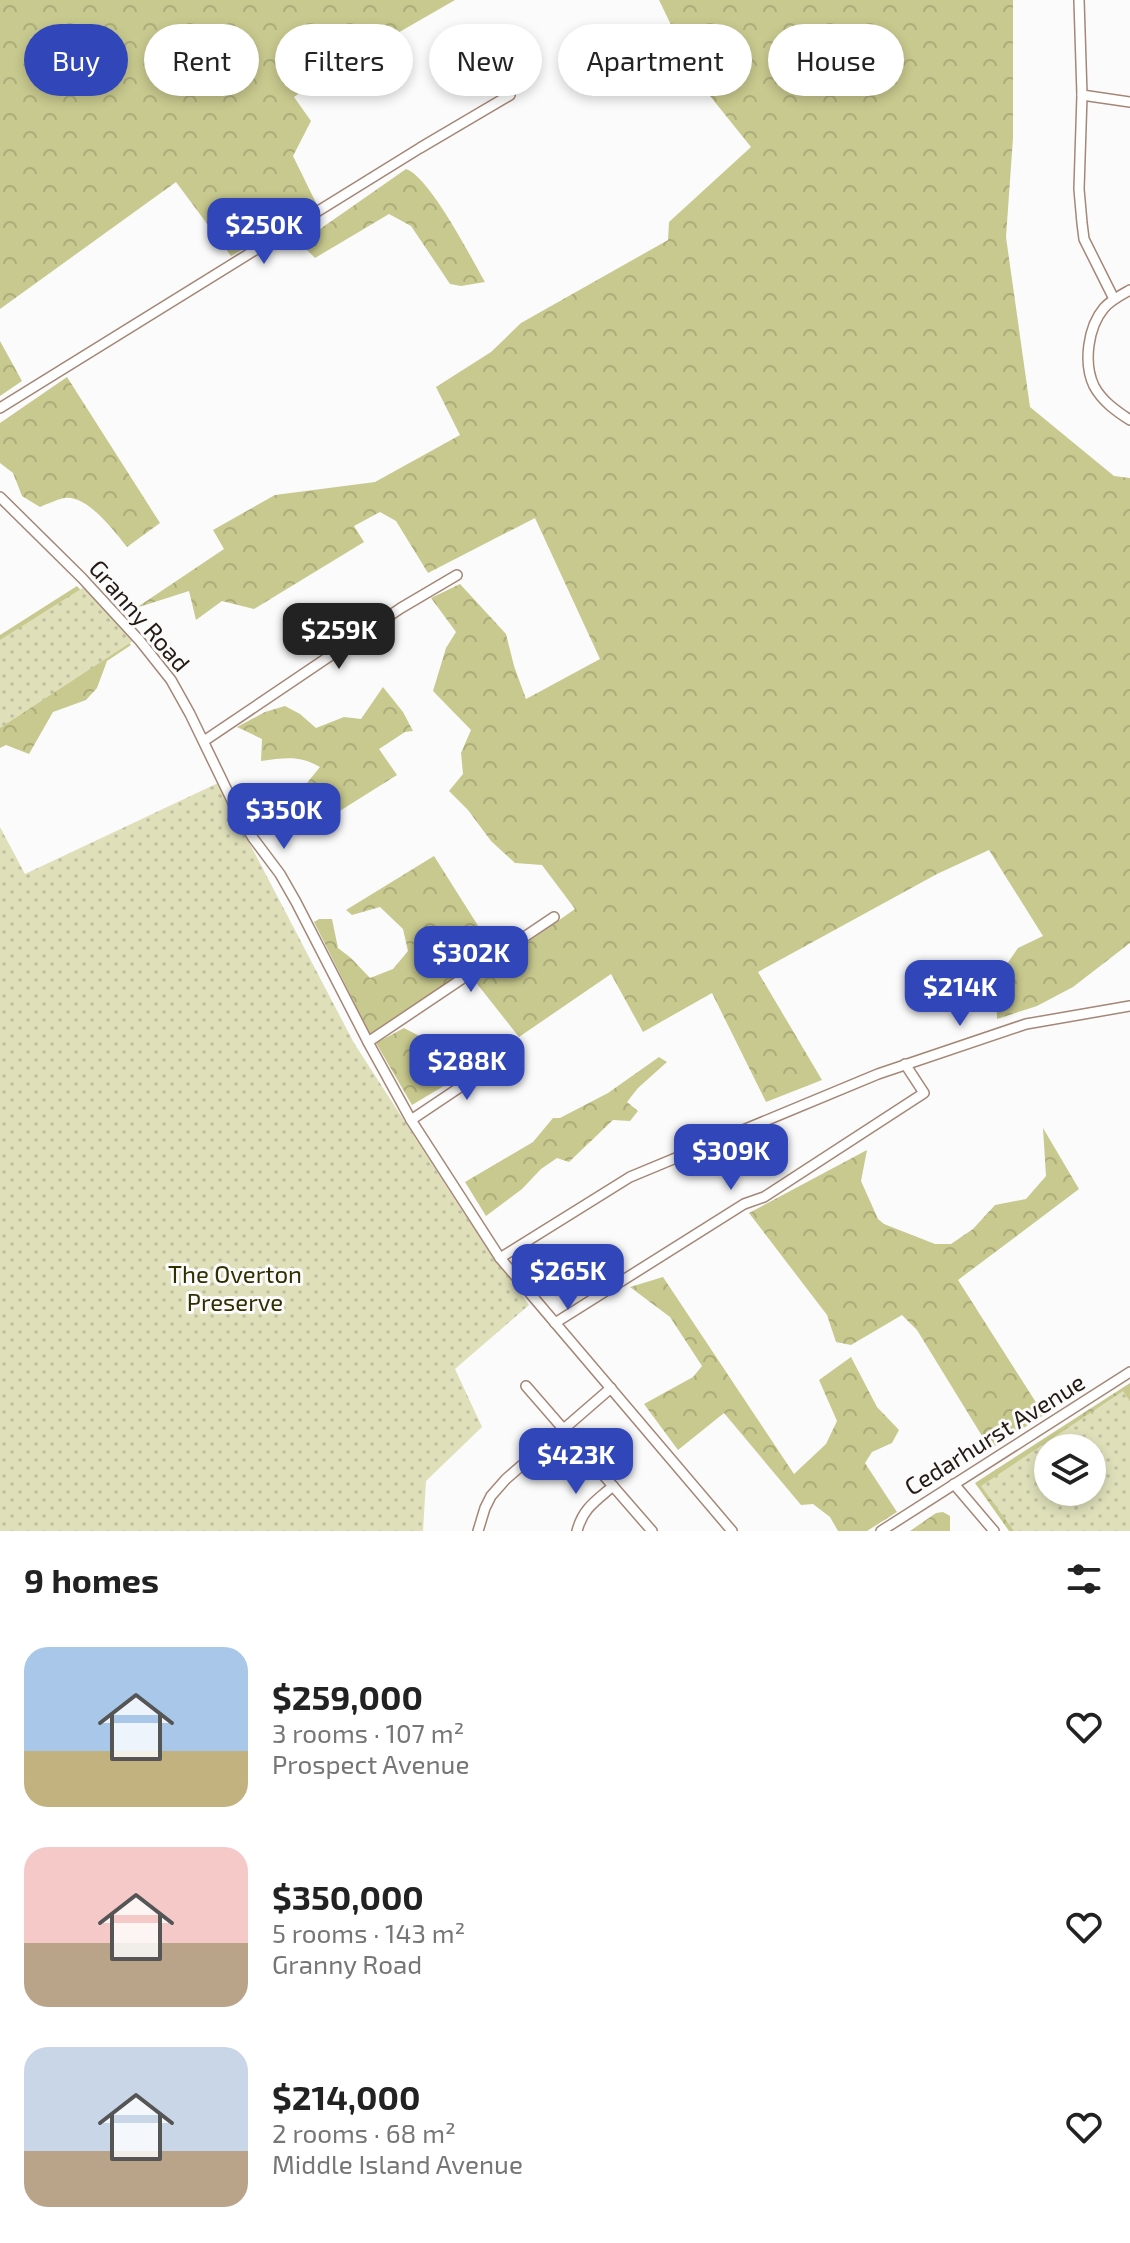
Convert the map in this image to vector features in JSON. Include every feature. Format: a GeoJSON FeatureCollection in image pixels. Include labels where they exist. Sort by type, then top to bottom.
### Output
{"type":"FeatureCollection","features":[{"type":"Feature","properties":{"kind":"street"},"geometry":{"type":"LineString","coordinates":[[1079,0],[1082,95],[1079,189],[1084,239],[1114,299]]}},
{"type":"Feature","properties":{"kind":"street"},"geometry":{"type":"LineString","coordinates":[[1082,95],[1130,102]]}},
{"type":"Feature","properties":{"kind":"street"},"geometry":{"type":"LineString","coordinates":[[0,408],[508,96]]}},
{"type":"Feature","properties":{"kind":"street"},"geometry":{"type":"LineString","coordinates":[[1130,290],[1104,309],[1090,334],[1088,364],[1094,386],[1110,407],[1130,420]]}},
{"type":"Feature","properties":{"kind":"street","name":"Granny Road"},"geometry":{"type":"LineString","coordinates":[[0,497],[82,578],[171,680],[238,813],[296,902],[411,1120],[500,1258],[732,1531]]}},
{"type":"Feature","properties":{"kind":"street"},"geometry":{"type":"LineString","coordinates":[[204,741],[401,608],[457,575]]}},
{"type":"Feature","properties":{"kind":"street"},"geometry":{"type":"LineString","coordinates":[[368,1042],[554,917]]}},
{"type":"Feature","properties":{"kind":"street"},"geometry":{"type":"LineString","coordinates":[[500,1258],[630,1177],[905,1064],[1026,1024],[1130,1006]]}},
{"type":"Feature","properties":{"kind":"street"},"geometry":{"type":"LineString","coordinates":[[411,1120],[505,1057]]}},
{"type":"Feature","properties":{"kind":"street"},"geometry":{"type":"LineString","coordinates":[[555,1323],[744,1204],[764,1197],[924,1093],[905,1064]]}},
{"type":"Feature","properties":{"kind":"street","name":"Cedarhurst Avenue"},"geometry":{"type":"LineString","coordinates":[[881,1531],[1130,1372]]}},
{"type":"Feature","properties":{"kind":"street"},"geometry":{"type":"LineString","coordinates":[[526,1386],[652,1531]]}},
{"type":"Feature","properties":{"kind":"street"},"geometry":{"type":"LineString","coordinates":[[478,1531],[491,1496],[506,1479],[611,1388]]}},
{"type":"Feature","properties":{"kind":"street"},"geometry":{"type":"LineString","coordinates":[[954,1484],[994,1531]]}},
{"type":"Feature","properties":{"kind":"street"},"geometry":{"type":"LineString","coordinates":[[577,1531],[585,1510],[613,1486]]}},
{"type":"Feature","properties":{"kind":"green space"},"geometry":{"type":"Polygon","coordinates":[[[0,0],[455,0],[413,24],[275,24],[275,96],[295,96],[311,121],[293,156],[318,207],[231,256],[176,182],[0,309],[0,0]]]}},
{"type":"Feature","properties":{"kind":"green space"},"geometry":{"type":"Polygon","coordinates":[[[659,0],[1013,0],[1013,138],[1006,237],[1030,407],[1114,476],[1130,478],[1130,943],[1073,987],[1037,1006],[997,1019],[996,980],[1018,948],[1043,936],[989,850],[937,874],[758,972],[822,1080],[766,1102],[712,993],[643,1032],[611,974],[519,1037],[474,980],[575,909],[542,865],[515,863],[491,841],[449,791],[463,774],[461,753],[471,730],[433,691],[446,648],[456,632],[431,598],[460,584],[506,634],[526,699],[600,659],[535,518],[428,573],[396,521],[380,512],[354,526],[364,542],[254,609],[222,601],[196,620],[189,591],[136,608],[224,549],[213,530],[275,495],[375,482],[460,435],[436,387],[491,352],[521,323],[668,240],[669,222],[751,147],[710,96],[752,96],[752,24],[671,24],[659,0]]]}},
{"type":"Feature","properties":{"kind":"green space"},"geometry":{"type":"Polygon","coordinates":[[[406,169],[416,175],[438,202],[485,282],[461,286],[450,284],[411,226],[389,214],[315,258],[300,243],[406,169]]]}},
{"type":"Feature","properties":{"kind":"green space"},"geometry":{"type":"Polygon","coordinates":[[[0,341],[22,381],[0,396],[0,341]]]}},
{"type":"Feature","properties":{"kind":"green space"},"geometry":{"type":"Polygon","coordinates":[[[67,377],[160,523],[127,547],[99,515],[82,502],[64,498],[40,507],[22,496],[13,473],[0,463],[0,423],[67,377]]]}},
{"type":"Feature","properties":{"kind":"green space"},"geometry":{"type":"Polygon","coordinates":[[[77,586],[131,645],[107,661],[97,688],[86,700],[53,712],[29,754],[6,745],[0,748],[0,635],[77,586]]]}},
{"type":"Feature","properties":{"kind":"green space"},"geometry":{"type":"Polygon","coordinates":[[[84,587],[133,641],[0,728],[0,640],[84,587]]]}},
{"type":"Feature","properties":{"kind":"green space"},"geometry":{"type":"Polygon","coordinates":[[[383,687],[403,712],[413,731],[405,732],[379,749],[397,775],[327,819],[302,789],[320,767],[298,759],[261,761],[262,739],[237,727],[265,712],[285,706],[316,728],[344,717],[361,719],[383,687]]]}},
{"type":"Feature","properties":{"kind":"green space","name":"The Overton Preserve"},"geometry":{"type":"Polygon","coordinates":[[[218,783],[354,1043],[465,1215],[529,1305],[455,1369],[482,1427],[426,1481],[423,1531],[0,1531],[0,827],[25,874],[218,783]]]}},
{"type":"Feature","properties":{"kind":"green space"},"geometry":{"type":"Polygon","coordinates":[[[434,856],[494,951],[370,1034],[314,922],[332,919],[338,948],[370,978],[393,969],[408,951],[403,929],[380,907],[352,915],[346,910],[434,856]]]}},
{"type":"Feature","properties":{"kind":"green space"},"geometry":{"type":"Polygon","coordinates":[[[404,1028],[427,1040],[457,1078],[412,1105],[376,1043],[404,1028]]]}},
{"type":"Feature","properties":{"kind":"green space"},"geometry":{"type":"Polygon","coordinates":[[[659,1057],[667,1062],[627,1102],[638,1111],[630,1121],[613,1120],[569,1162],[557,1158],[486,1216],[465,1182],[533,1142],[553,1118],[560,1118],[608,1093],[659,1057]]]}},
{"type":"Feature","properties":{"kind":"green space"},"geometry":{"type":"Polygon","coordinates":[[[1043,1128],[1079,1189],[958,1280],[1044,1415],[990,1449],[917,1330],[902,1315],[851,1345],[836,1342],[827,1315],[749,1213],[867,1150],[861,1181],[878,1219],[935,1244],[951,1244],[973,1229],[995,1205],[1026,1199],[1046,1176],[1043,1128]]]}},
{"type":"Feature","properties":{"kind":"green space"},"geometry":{"type":"Polygon","coordinates":[[[663,1277],[794,1474],[826,1444],[837,1421],[819,1380],[851,1357],[877,1407],[899,1430],[892,1443],[872,1452],[865,1463],[897,1512],[867,1531],[838,1531],[830,1517],[813,1504],[801,1505],[724,1413],[678,1450],[644,1404],[693,1377],[702,1366],[670,1317],[630,1287],[663,1277]]]}},
{"type":"Feature","properties":{"kind":"green space"},"geometry":{"type":"Polygon","coordinates":[[[1130,1383],[1130,1414],[1082,1434],[1051,1434],[1130,1383]]]}},
{"type":"Feature","properties":{"kind":"green space"},"geometry":{"type":"Polygon","coordinates":[[[1123,1391],[1130,1401],[1130,1531],[1014,1531],[981,1486],[1034,1451],[1034,1506],[1106,1506],[1106,1434],[1059,1434],[1123,1391]]]}},
{"type":"Feature","properties":{"kind":"green space"},"geometry":{"type":"Polygon","coordinates":[[[1034,1445],[1034,1488],[1019,1531],[1009,1531],[975,1483],[1034,1445]]]}},
{"type":"Feature","properties":{"kind":"green space"},"geometry":{"type":"Polygon","coordinates":[[[943,1512],[950,1516],[950,1531],[910,1531],[936,1513],[943,1512]]]}}]}
